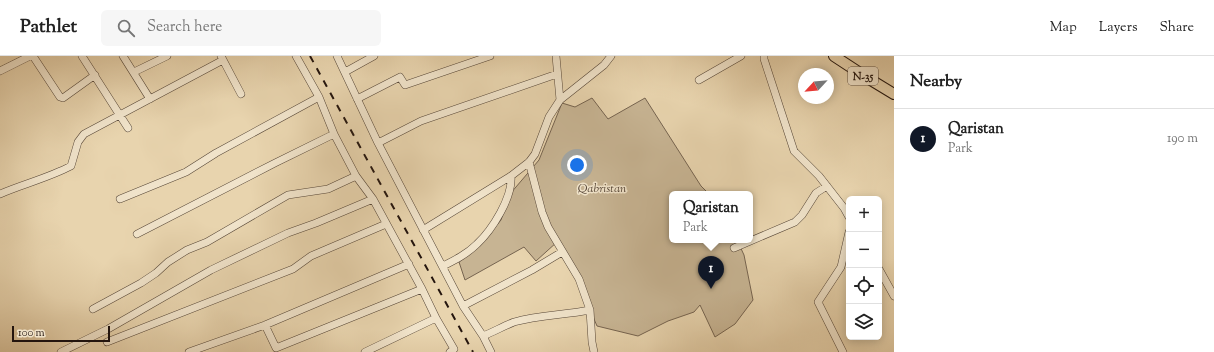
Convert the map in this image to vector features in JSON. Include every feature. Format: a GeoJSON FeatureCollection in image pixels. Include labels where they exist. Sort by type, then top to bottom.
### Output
{"type":"FeatureCollection","features":[{"type":"Feature","properties":{"kind":"highway","name":"N-35"},"geometry":{"type":"LineString","coordinates":[[834,56],[894,94]]}},
{"type":"Feature","properties":{"kind":"street"},"geometry":{"type":"LineString","coordinates":[[0,71],[30,56]]}},
{"type":"Feature","properties":{"kind":"street"},"geometry":{"type":"LineString","coordinates":[[34,56],[60,97],[63,98],[95,75]]}},
{"type":"Feature","properties":{"kind":"street"},"geometry":{"type":"LineString","coordinates":[[82,56],[128,128]]}},
{"type":"Feature","properties":{"kind":"street"},"geometry":{"type":"LineString","coordinates":[[123,56],[150,99]]}},
{"type":"Feature","properties":{"kind":"street"},"geometry":{"type":"LineString","coordinates":[[134,72],[167,56]]}},
{"type":"Feature","properties":{"kind":"street"},"geometry":{"type":"LineString","coordinates":[[296,56],[319,97],[334,134],[356,176],[373,199],[409,264],[453,351]]}},
{"type":"Feature","properties":{"kind":"street"},"geometry":{"type":"LineString","coordinates":[[337,56],[378,143],[463,306],[483,336],[491,352]]}},
{"type":"Feature","properties":{"kind":"street"},"geometry":{"type":"LineString","coordinates":[[345,72],[374,56]]}},
{"type":"Feature","properties":{"kind":"street"},"geometry":{"type":"LineString","coordinates":[[357,99],[400,77],[405,85],[490,56]]}},
{"type":"Feature","properties":{"kind":"street"},"geometry":{"type":"LineString","coordinates":[[556,56],[560,100]]}},
{"type":"Feature","properties":{"kind":"street"},"geometry":{"type":"LineString","coordinates":[[424,230],[511,176],[529,162],[535,154],[549,117],[560,100],[604,65],[611,56]]}},
{"type":"Feature","properties":{"kind":"street"},"geometry":{"type":"LineString","coordinates":[[699,80],[741,56]]}},
{"type":"Feature","properties":{"kind":"street"},"geometry":{"type":"LineString","coordinates":[[764,56],[794,151],[819,176],[846,212]]}},
{"type":"Feature","properties":{"kind":"street"},"geometry":{"type":"LineString","coordinates":[[0,194],[71,166],[78,142],[84,134],[222,58],[241,94]]}},
{"type":"Feature","properties":{"kind":"street"},"geometry":{"type":"LineString","coordinates":[[378,143],[421,121],[557,74]]}},
{"type":"Feature","properties":{"kind":"street"},"geometry":{"type":"LineString","coordinates":[[120,199],[186,172],[216,153],[319,97]]}},
{"type":"Feature","properties":{"kind":"street"},"geometry":{"type":"LineString","coordinates":[[137,234],[216,192],[334,134]]}},
{"type":"Feature","properties":{"kind":"street"},"geometry":{"type":"LineString","coordinates":[[529,162],[542,212],[548,228],[579,279],[590,310],[594,352]]}},
{"type":"Feature","properties":{"kind":"street"},"geometry":{"type":"LineString","coordinates":[[93,309],[141,284],[168,262],[187,250],[207,242],[288,195],[328,189],[356,176]]}},
{"type":"Feature","properties":{"kind":"street"},"geometry":{"type":"LineString","coordinates":[[443,266],[459,258],[477,244],[492,226],[506,201],[512,183],[511,176]]}},
{"type":"Feature","properties":{"kind":"street"},"geometry":{"type":"LineString","coordinates":[[753,240],[795,222],[802,215],[816,193],[827,186]]}},
{"type":"Feature","properties":{"kind":"street"},"geometry":{"type":"LineString","coordinates":[[61,352],[108,329],[211,270],[288,233],[373,199]]}},
{"type":"Feature","properties":{"kind":"street"},"geometry":{"type":"LineString","coordinates":[[107,342],[293,268],[310,256],[386,224]]}},
{"type":"Feature","properties":{"kind":"street"},"geometry":{"type":"LineString","coordinates":[[734,248],[746,243]]}},
{"type":"Feature","properties":{"kind":"street"},"geometry":{"type":"LineString","coordinates":[[843,352],[818,302],[841,267],[846,245]]}},
{"type":"Feature","properties":{"kind":"street"},"geometry":{"type":"LineString","coordinates":[[463,306],[532,270],[562,252]]}},
{"type":"Feature","properties":{"kind":"street"},"geometry":{"type":"LineString","coordinates":[[190,352],[203,350],[409,264]]}},
{"type":"Feature","properties":{"kind":"street"},"geometry":{"type":"LineString","coordinates":[[882,274],[894,296]]}},
{"type":"Feature","properties":{"kind":"street"},"geometry":{"type":"LineString","coordinates":[[265,325],[276,348],[422,289]]}},
{"type":"Feature","properties":{"kind":"street"},"geometry":{"type":"LineString","coordinates":[[483,336],[514,323],[540,317],[572,314],[590,310]]}},
{"type":"Feature","properties":{"kind":"street"},"geometry":{"type":"LineString","coordinates":[[365,352],[436,318]]}},
{"type":"Feature","properties":{"kind":"green space","name":"Qabristan"},"geometry":{"type":"Polygon","coordinates":[[[592,98],[608,119],[645,98],[701,186],[706,191],[669,191],[669,243],[738,243],[744,255],[753,300],[735,324],[715,337],[700,305],[694,312],[668,321],[638,336],[597,326],[581,289],[557,242],[536,261],[524,247],[465,280],[459,262],[481,244],[501,220],[510,194],[539,160],[562,103],[575,107],[592,98]]]}},
{"type":"Feature","properties":{"kind":"railway"},"geometry":{"type":"LineString","coordinates":[[310,56],[473,352]]}},
{"type":"Feature","properties":{"kind":"place","name":"Qaristan"},"geometry":{"type":"Point","coordinates":[711,289]}}]}
